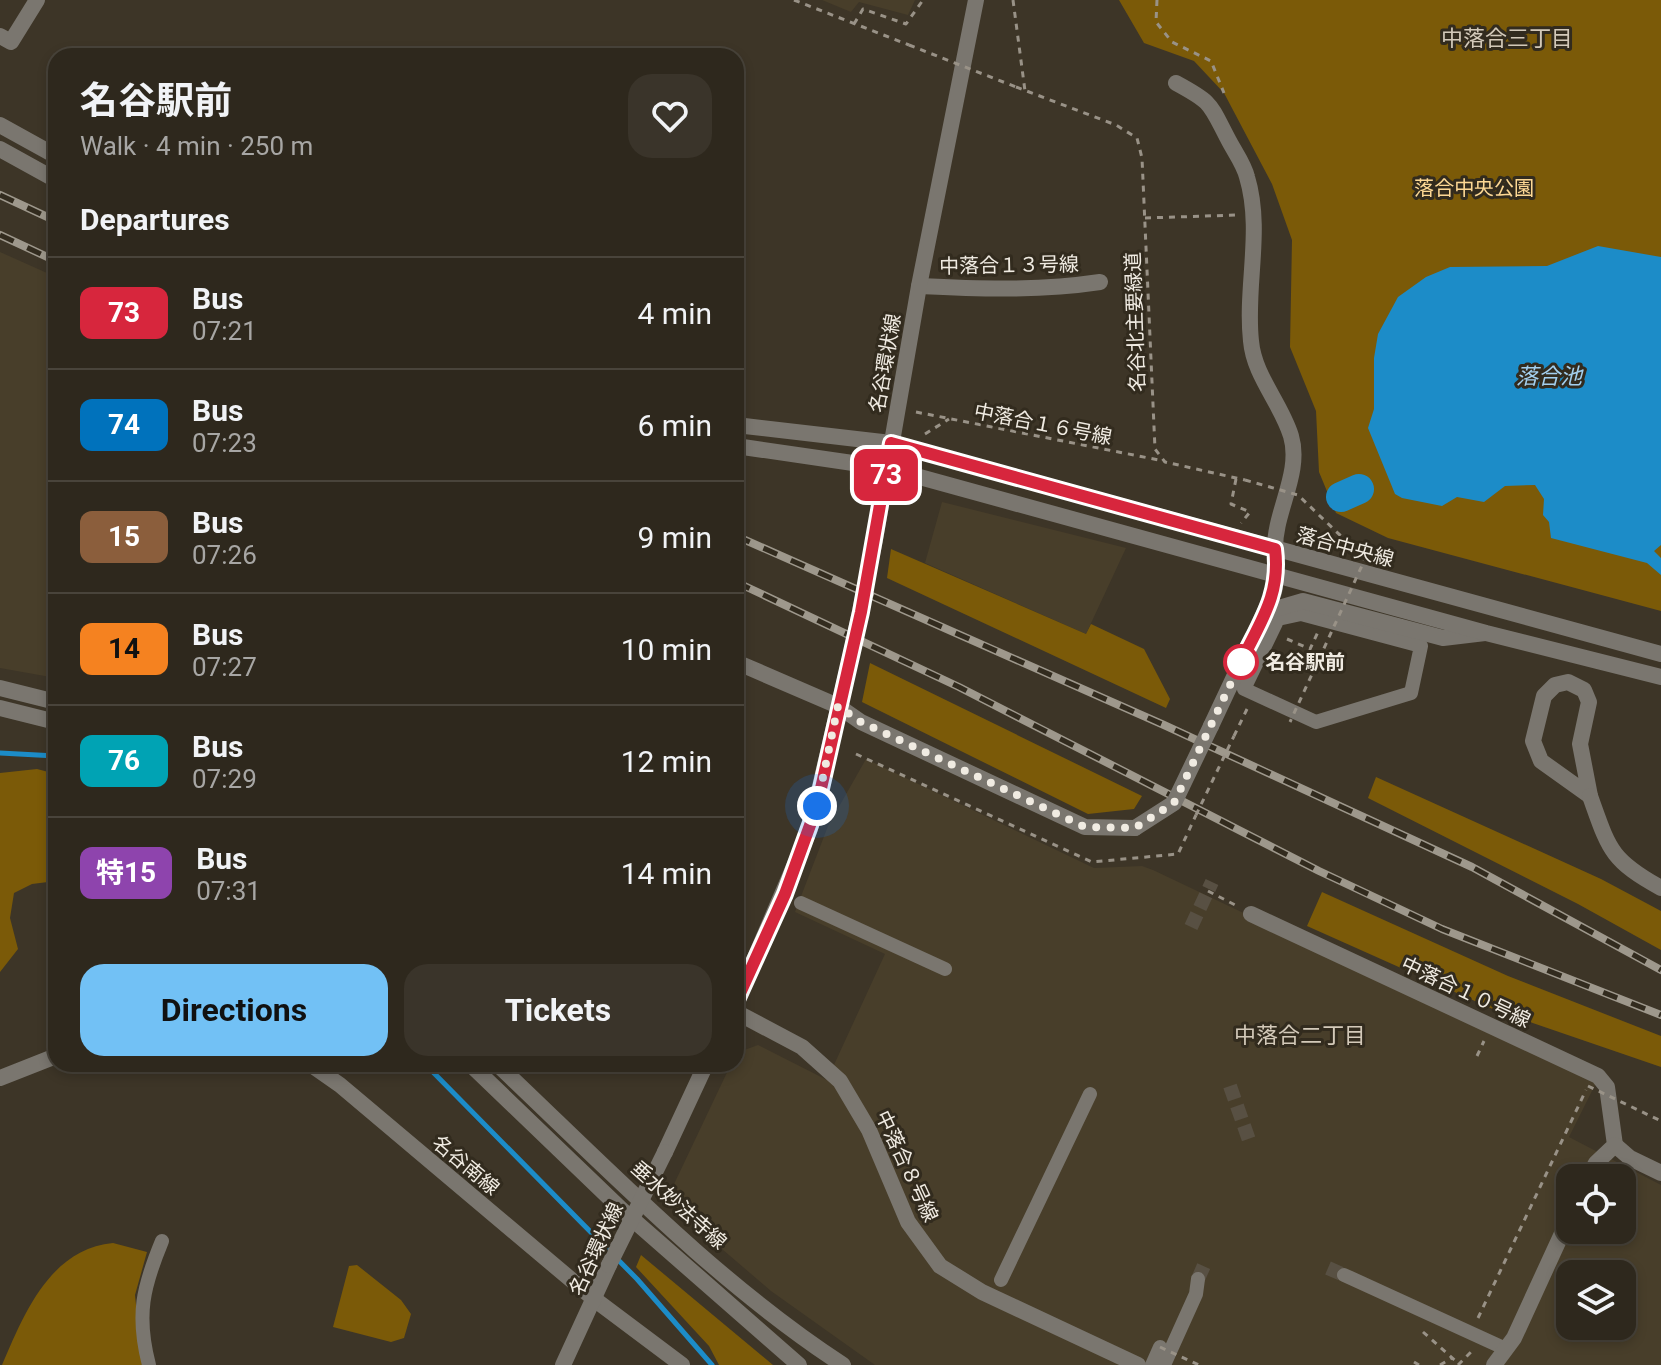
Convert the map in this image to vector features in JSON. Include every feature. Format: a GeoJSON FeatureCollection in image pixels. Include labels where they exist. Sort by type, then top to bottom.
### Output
{"type":"FeatureCollection","features":[{"type":"Feature","properties":{"kind":"street"},"geometry":{"type":"LineString","coordinates":[[0,36],[11,42],[37,0]]}},
{"type":"Feature","properties":{"kind":"street","name":"名谷環状線"},"geometry":{"type":"LineString","coordinates":[[744,983],[810,829],[875,540],[919,286],[976,0]]}},
{"type":"Feature","properties":{"kind":"street"},"geometry":{"type":"LineString","coordinates":[[744,665],[840,700],[861,722],[1085,827],[1135,828],[1174,803],[1265,612],[1278,575],[1275,549],[1291,466],[1292,442],[1286,420],[1257,366],[1250,341],[1254,225],[1247,175],[1208,101],[1176,83]]}},
{"type":"Feature","properties":{"kind":"street"},"geometry":{"type":"LineString","coordinates":[[0,125],[48,152]]}},
{"type":"Feature","properties":{"kind":"street"},"geometry":{"type":"LineString","coordinates":[[0,149],[48,176]]}},
{"type":"Feature","properties":{"kind":"street","name":"中落合１３号線"},"geometry":{"type":"LineString","coordinates":[[919,286],[1001,290],[1060,288],[1100,282]]}},
{"type":"Feature","properties":{"kind":"street","name":"落合中央線"},"geometry":{"type":"LineString","coordinates":[[744,426],[891,443],[1661,654]]}},
{"type":"Feature","properties":{"kind":"street"},"geometry":{"type":"LineString","coordinates":[[744,447],[887,468],[1486,633],[1661,677]]}},
{"type":"Feature","properties":{"kind":"street"},"geometry":{"type":"LineString","coordinates":[[1265,612],[1303,601],[1443,638],[1486,633]]}},
{"type":"Feature","properties":{"kind":"street"},"geometry":{"type":"LineString","coordinates":[[1301,614],[1421,646],[1411,693],[1316,722],[1290,718],[1244,689],[1278,619],[1301,614]]}},
{"type":"Feature","properties":{"kind":"street"},"geometry":{"type":"LineString","coordinates":[[1590,796],[1536,754],[1533,741],[1544,696],[1560,683],[1576,685],[1584,690],[1589,702],[1580,744],[1590,796],[1613,854],[1625,867],[1661,888]]}},
{"type":"Feature","properties":{"kind":"street"},"geometry":{"type":"LineString","coordinates":[[0,688],[48,700]]}},
{"type":"Feature","properties":{"kind":"street"},"geometry":{"type":"LineString","coordinates":[[0,708],[48,720]]}},
{"type":"Feature","properties":{"kind":"street"},"geometry":{"type":"LineString","coordinates":[[801,903],[945,969]]}},
{"type":"Feature","properties":{"kind":"street","name":"中落合１０号線"},"geometry":{"type":"LineString","coordinates":[[1251,914],[1598,1076],[1607,1087],[1615,1145]]}},
{"type":"Feature","properties":{"kind":"street","name":"中落合８号線"},"geometry":{"type":"LineString","coordinates":[[744,1016],[802,1047],[840,1081],[869,1130],[908,1222],[940,1266],[982,1292],[1138,1365]]}},
{"type":"Feature","properties":{"kind":"street"},"geometry":{"type":"LineString","coordinates":[[0,1078],[48,1059]]}},
{"type":"Feature","properties":{"kind":"street","name":"名谷南線"},"geometry":{"type":"LineString","coordinates":[[321,1072],[594,1299],[682,1365]]}},
{"type":"Feature","properties":{"kind":"street","name":"垂水妙法寺線"},"geometry":{"type":"LineString","coordinates":[[478,1072],[622,1210],[799,1365]]}},
{"type":"Feature","properties":{"kind":"street","name":"垂水妙法寺線"},"geometry":{"type":"LineString","coordinates":[[506,1072],[677,1233],[843,1365]]}},
{"type":"Feature","properties":{"kind":"street","name":"名谷環状線"},"geometry":{"type":"LineString","coordinates":[[563,1365],[702,1072]]}},
{"type":"Feature","properties":{"kind":"street"},"geometry":{"type":"LineString","coordinates":[[1001,1280],[1090,1094]]}},
{"type":"Feature","properties":{"kind":"street"},"geometry":{"type":"LineString","coordinates":[[1595,1164],[1615,1145],[1630,1158],[1661,1173]]}},
{"type":"Feature","properties":{"kind":"street"},"geometry":{"type":"LineString","coordinates":[[149,1365],[144,1344],[143,1286],[162,1241]]}},
{"type":"Feature","properties":{"kind":"street"},"geometry":{"type":"LineString","coordinates":[[1494,1365],[1506,1349],[1557,1244]]}},
{"type":"Feature","properties":{"kind":"street"},"geometry":{"type":"LineString","coordinates":[[1344,1275],[1506,1349]]}},
{"type":"Feature","properties":{"kind":"street"},"geometry":{"type":"LineString","coordinates":[[1164,1365],[1196,1294],[1198,1279]]}},
{"type":"Feature","properties":{"kind":"street"},"geometry":{"type":"LineString","coordinates":[[1152,1365],[1160,1347]]}},
{"type":"Feature","properties":{"kind":"path","name":"名谷北主要緑道"},"geometry":{"type":"LineString","coordinates":[[794,0],[1116,125],[1137,138],[1142,158],[1153,426],[1155,449],[1165,462]]}},
{"type":"Feature","properties":{"kind":"path"},"geometry":{"type":"LineString","coordinates":[[854,24],[863,9],[906,24],[923,0]]}},
{"type":"Feature","properties":{"kind":"path"},"geometry":{"type":"LineString","coordinates":[[1013,0],[1025,91]]}},
{"type":"Feature","properties":{"kind":"path"},"geometry":{"type":"LineString","coordinates":[[1157,0],[1156,22],[1172,42],[1211,61],[1224,93]]}},
{"type":"Feature","properties":{"kind":"path"},"geometry":{"type":"LineString","coordinates":[[1144,218],[1241,215]]}},
{"type":"Feature","properties":{"kind":"path","name":"中落合１６号線"},"geometry":{"type":"LineString","coordinates":[[916,412],[1165,462]]}},
{"type":"Feature","properties":{"kind":"path"},"geometry":{"type":"LineString","coordinates":[[925,434],[949,419]]}},
{"type":"Feature","properties":{"kind":"path"},"geometry":{"type":"LineString","coordinates":[[1165,462],[1298,495],[1365,559],[1290,718]]}},
{"type":"Feature","properties":{"kind":"path"},"geometry":{"type":"LineString","coordinates":[[1236,479],[1231,504],[1250,512],[1239,525]]}},
{"type":"Feature","properties":{"kind":"path"},"geometry":{"type":"LineString","coordinates":[[1281,637],[1310,649],[1322,625]]}},
{"type":"Feature","properties":{"kind":"path"},"geometry":{"type":"LineString","coordinates":[[1196,815],[1234,736]]}},
{"type":"Feature","properties":{"kind":"path"},"geometry":{"type":"LineString","coordinates":[[1208,891],[1251,914]]}},
{"type":"Feature","properties":{"kind":"path"},"geometry":{"type":"LineString","coordinates":[[1477,1056],[1485,1037]]}},
{"type":"Feature","properties":{"kind":"path"},"geometry":{"type":"LineString","coordinates":[[1471,1332],[1588,1086],[1661,1121]]}},
{"type":"Feature","properties":{"kind":"path"},"geometry":{"type":"LineString","coordinates":[[1423,1332],[1460,1364],[1474,1349]]}},
{"type":"Feature","properties":{"kind":"path"},"geometry":{"type":"LineString","coordinates":[[1160,1347],[1199,1365]]}},
{"type":"Feature","properties":{"kind":"path"},"geometry":{"type":"LineString","coordinates":[[1440,1365],[1452,1358]]}},
{"type":"Feature","properties":{"kind":"path"},"geometry":{"type":"LineString","coordinates":[[1414,1362],[1419,1365]]}},
{"type":"Feature","properties":{"kind":"shaded area"},"geometry":{"type":"Polygon","coordinates":[[[822,0],[915,0],[908,15],[859,2],[851,12],[822,0]]]}},
{"type":"Feature","properties":{"kind":"shaded area"},"geometry":{"type":"Polygon","coordinates":[[[0,252],[48,273],[48,677],[0,668],[0,252]]]}},
{"type":"Feature","properties":{"kind":"shaded area"},"geometry":{"type":"Polygon","coordinates":[[[942,502],[1126,548],[1086,634],[925,563],[942,502]]]}},
{"type":"Feature","properties":{"kind":"shaded area"},"geometry":{"type":"Polygon","coordinates":[[[866,759],[1094,868],[1142,866],[1153,870],[1597,1081],[1569,1137],[1621,1164],[1556,1164],[1556,1244],[1636,1244],[1636,1172],[1661,1185],[1661,1365],[875,1365],[771,1291],[666,1201],[727,1072],[744,1072],[744,1050],[758,1045],[827,1080],[885,954],[795,912],[828,826],[866,759]]]}},
{"type":"Feature","properties":{"kind":"green space","name":"落合中央公園"},"geometry":{"type":"Polygon","coordinates":[[[1119,0],[1661,0],[1661,611],[1388,538],[1336,513],[1319,472],[1316,411],[1290,347],[1292,240],[1272,184],[1224,93],[1194,61],[1144,43],[1119,0]]]}},
{"type":"Feature","properties":{"kind":"green space"},"geometry":{"type":"Polygon","coordinates":[[[891,549],[1086,634],[1091,624],[1144,649],[1170,699],[1166,708],[887,578],[891,549]]]}},
{"type":"Feature","properties":{"kind":"green space"},"geometry":{"type":"Polygon","coordinates":[[[870,663],[1142,796],[1134,809],[1088,814],[862,702],[870,663]]]}},
{"type":"Feature","properties":{"kind":"green space"},"geometry":{"type":"Polygon","coordinates":[[[37,769],[48,772],[48,882],[32,884],[14,893],[10,918],[18,949],[0,972],[0,773],[37,769]]]}},
{"type":"Feature","properties":{"kind":"green space"},"geometry":{"type":"Polygon","coordinates":[[[1376,777],[1601,879],[1661,911],[1661,950],[1578,904],[1368,798],[1376,777]]]}},
{"type":"Feature","properties":{"kind":"green space"},"geometry":{"type":"Polygon","coordinates":[[[1322,892],[1508,976],[1661,1036],[1661,1067],[1495,1010],[1307,926],[1322,892]]]}},
{"type":"Feature","properties":{"kind":"green space"},"geometry":{"type":"Polygon","coordinates":[[[113,1243],[147,1252],[135,1295],[142,1365],[2,1365],[30,1306],[56,1271],[72,1257],[113,1243]]]}},
{"type":"Feature","properties":{"kind":"green space"},"geometry":{"type":"Polygon","coordinates":[[[641,1255],[773,1365],[719,1365],[709,1346],[636,1267],[641,1255]]]}},
{"type":"Feature","properties":{"kind":"green space"},"geometry":{"type":"Polygon","coordinates":[[[357,1265],[401,1300],[411,1314],[404,1338],[391,1342],[333,1327],[349,1266],[357,1265]]]}},
{"type":"Feature","properties":{"kind":"water","name":"落合池"},"geometry":{"type":"Polygon","coordinates":[[[1598,246],[1661,257],[1661,545],[1654,551],[1661,558],[1661,575],[1647,563],[1551,538],[1549,522],[1543,515],[1544,499],[1535,485],[1505,486],[1484,502],[1457,497],[1442,506],[1402,498],[1395,494],[1368,428],[1374,409],[1374,358],[1378,334],[1398,297],[1426,277],[1450,267],[1547,266],[1598,246]]]}},
{"type":"Feature","properties":{"kind":"waterway"},"geometry":{"type":"LineString","coordinates":[[1341,497],[1359,489]]}},
{"type":"Feature","properties":{"kind":"waterway"},"geometry":{"type":"LineString","coordinates":[[0,753],[48,756]]}},
{"type":"Feature","properties":{"kind":"waterway"},"geometry":{"type":"LineString","coordinates":[[433,1072],[637,1279],[712,1365]]}},
{"type":"Feature","properties":{"kind":"tunnel"},"geometry":{"type":"LineString","coordinates":[[1191,927],[1212,882]]}},
{"type":"Feature","properties":{"kind":"tunnel"},"geometry":{"type":"LineString","coordinates":[[1230,1086],[1249,1140]]}},
{"type":"Feature","properties":{"kind":"tunnel"},"geometry":{"type":"LineString","coordinates":[[1198,1279],[1206,1261]]}},
{"type":"Feature","properties":{"kind":"tunnel"},"geometry":{"type":"LineString","coordinates":[[1328,1268],[1344,1275]]}},
{"type":"Feature","properties":{"kind":"railway"},"geometry":{"type":"LineString","coordinates":[[0,195],[48,217]]}},
{"type":"Feature","properties":{"kind":"railway"},"geometry":{"type":"LineString","coordinates":[[0,235],[48,257]]}},
{"type":"Feature","properties":{"kind":"railway"},"geometry":{"type":"LineString","coordinates":[[744,540],[1164,725],[1472,867],[1661,970]]}},
{"type":"Feature","properties":{"kind":"railway"},"geometry":{"type":"LineString","coordinates":[[744,586],[959,687],[1319,871],[1442,929],[1661,1015]]}},
{"type":"Feature","properties":{"kind":"bus line","name":"73"},"geometry":{"type":"LineString","coordinates":[[744,985],[785,894],[817,806],[861,612],[891,443],[1275,549],[1278,575],[1274,592],[1241,662]]}},
{"type":"Feature","properties":{"kind":"place","name":"名谷駅前"},"geometry":{"type":"Point","coordinates":[1241,662]}},
{"type":"Feature","properties":{"kind":"district","name":"中落合三丁目"},"geometry":{"type":"Point","coordinates":[1507,38]}},
{"type":"Feature","properties":{"kind":"district","name":"中落合二丁目"},"geometry":{"type":"Point","coordinates":[1300,1035]}},
{"type":"Feature","properties":{"kind":"route"},"geometry":{"type":"LineString","coordinates":[[817,806],[838,706],[861,722],[1085,827],[1135,828],[1174,803],[1241,662]]}}]}
